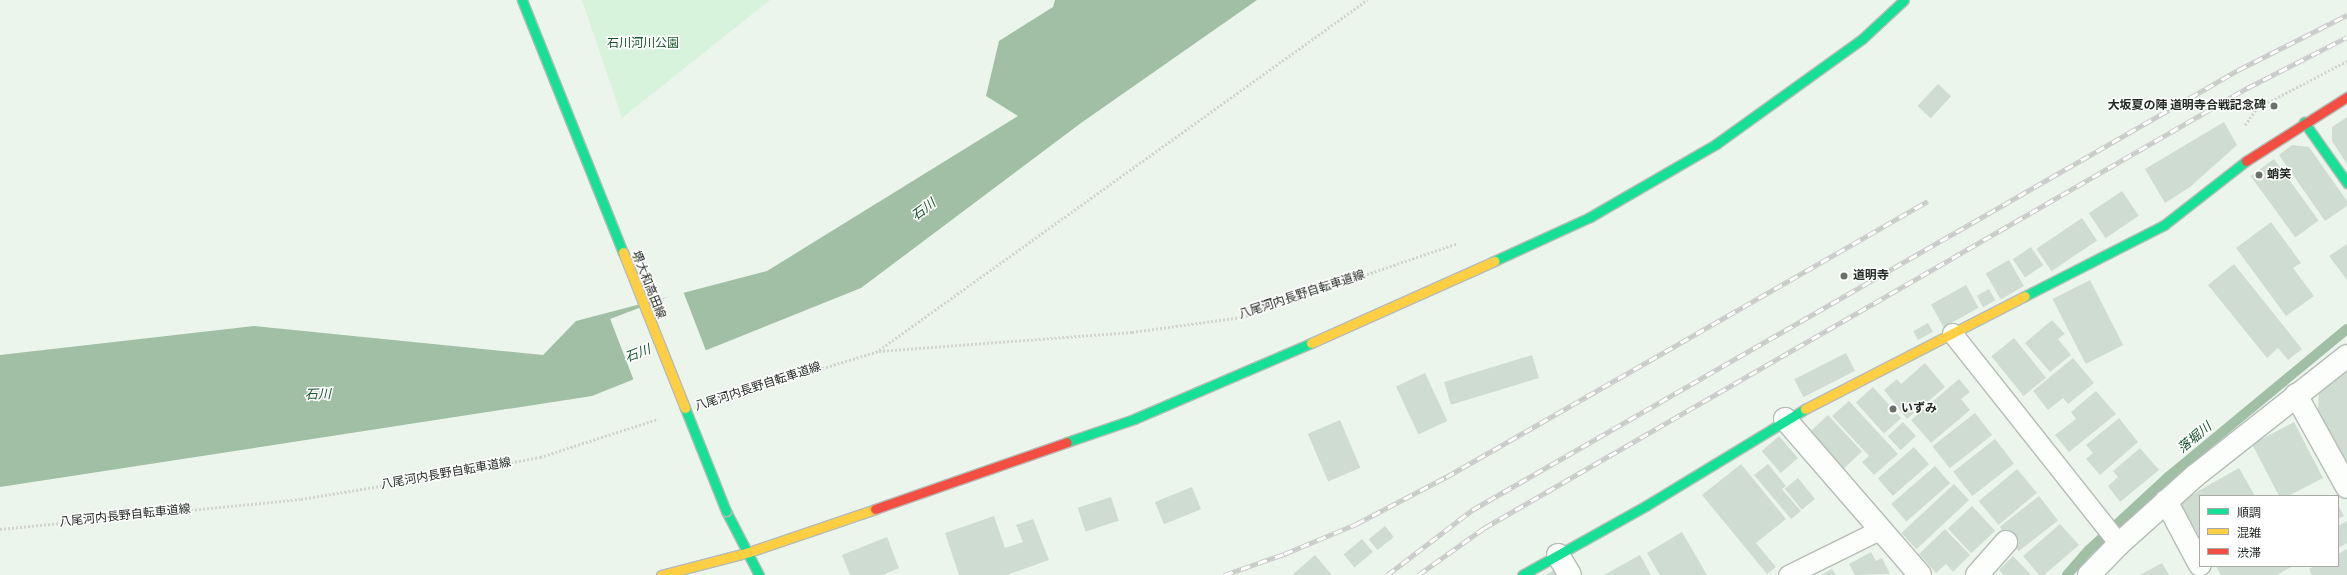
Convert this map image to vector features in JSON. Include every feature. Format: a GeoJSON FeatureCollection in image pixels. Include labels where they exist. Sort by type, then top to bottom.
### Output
{"type":"FeatureCollection","features":[{"type":"Feature","properties":{"kind":"street","name":"堺大和高田線"},"geometry":{"type":"LineString","coordinates":[[522,0],[726,511],[749,552],[759,575]]}},
{"type":"Feature","properties":{"kind":"street"},"geometry":{"type":"LineString","coordinates":[[661,575],[749,552],[1134,419],[1370,318],[1590,217],[1716,144],[1862,39],[1904,0]]}},
{"type":"Feature","properties":{"kind":"street"},"geometry":{"type":"LineString","coordinates":[[1522,575],[1647,505],[1785,419],[2164,225],[2242,163],[2304,122],[2347,97]]}},
{"type":"Feature","properties":{"kind":"street"},"geometry":{"type":"LineString","coordinates":[[2304,122],[2347,183]]}},
{"type":"Feature","properties":{"kind":"street"},"geometry":{"type":"LineString","coordinates":[[2089,575],[2112,535],[2166,501],[2296,395],[2347,356]]}},
{"type":"Feature","properties":{"kind":"street"},"geometry":{"type":"LineString","coordinates":[[2296,395],[2347,487]]}},
{"type":"Feature","properties":{"kind":"street"},"geometry":{"type":"LineString","coordinates":[[1785,419],[1920,575]]}},
{"type":"Feature","properties":{"kind":"street"},"geometry":{"type":"LineString","coordinates":[[2166,501],[2199,564]]}},
{"type":"Feature","properties":{"kind":"street"},"geometry":{"type":"LineString","coordinates":[[1977,575],[2006,542]]}},
{"type":"Feature","properties":{"kind":"street"},"geometry":{"type":"LineString","coordinates":[[1558,555],[1570,575]]}},
{"type":"Feature","properties":{"kind":"lane"},"geometry":{"type":"LineString","coordinates":[[1952,333],[2112,535]]}},
{"type":"Feature","properties":{"kind":"lane"},"geometry":{"type":"LineString","coordinates":[[1788,575],[1881,530]]}},
{"type":"Feature","properties":{"kind":"path","name":"八尾河内長野自転車道線"},"geometry":{"type":"LineString","coordinates":[[879,351],[1368,0]]}},
{"type":"Feature","properties":{"kind":"path"},"geometry":{"type":"LineString","coordinates":[[2243,127],[2257,108],[2347,62]]}},
{"type":"Feature","properties":{"kind":"path","name":"八尾河内長野自転車道線"},"geometry":{"type":"LineString","coordinates":[[707,403],[879,351],[1132,332],[1242,317],[1462,242]]}},
{"type":"Feature","properties":{"kind":"path","name":"八尾河内長野自転車道線"},"geometry":{"type":"LineString","coordinates":[[0,529],[301,499],[405,482],[540,457],[662,418]]}},
{"type":"Feature","properties":{"kind":"green space","name":"石川河川公園"},"geometry":{"type":"Polygon","coordinates":[[[582,0],[770,0],[622,118],[582,0]]]}},
{"type":"Feature","properties":{"kind":"water","name":"石川"},"geometry":{"type":"Polygon","coordinates":[[[1055,0],[1257,0],[1081,123],[861,288],[592,396],[0,487],[0,355],[254,326],[543,355],[576,321],[767,271],[1018,116],[986,96],[999,41],[1053,7],[1055,0]]]}},
{"type":"Feature","properties":{"kind":"pier"},"geometry":{"type":"Polygon","coordinates":[[[683,291],[707,353],[634,381],[610,319],[683,291]]]}},
{"type":"Feature","properties":{"kind":"building"},"geometry":{"type":"Polygon","coordinates":[[[1938,84],[1951,96],[1931,118],[1918,106],[1938,84]]]}},
{"type":"Feature","properties":{"kind":"building"},"geometry":{"type":"Polygon","coordinates":[[[2347,117],[2347,164],[2332,141],[2332,127],[2347,117]]]}},
{"type":"Feature","properties":{"kind":"building"},"geometry":{"type":"Polygon","coordinates":[[[2224,122],[2237,145],[2190,187],[2165,203],[2145,169],[2224,122]]]}},
{"type":"Feature","properties":{"kind":"building"},"geometry":{"type":"Polygon","coordinates":[[[2292,145],[2309,147],[2347,201],[2347,206],[2325,221],[2279,155],[2292,145]]]}},
{"type":"Feature","properties":{"kind":"building"},"geometry":{"type":"Polygon","coordinates":[[[2274,159],[2319,220],[2295,238],[2251,176],[2274,159]]]}},
{"type":"Feature","properties":{"kind":"building"},"geometry":{"type":"Polygon","coordinates":[[[2122,191],[2139,216],[2106,238],[2089,213],[2122,191]]]}},
{"type":"Feature","properties":{"kind":"building"},"geometry":{"type":"Polygon","coordinates":[[[2082,218],[2097,240],[2052,271],[2036,249],[2082,218]]]}},
{"type":"Feature","properties":{"kind":"building"},"geometry":{"type":"Polygon","coordinates":[[[2271,222],[2301,263],[2293,268],[2314,296],[2286,316],[2236,248],[2271,222]]]}},
{"type":"Feature","properties":{"kind":"building"},"geometry":{"type":"Polygon","coordinates":[[[2347,244],[2347,280],[2329,256],[2347,244]]]}},
{"type":"Feature","properties":{"kind":"building"},"geometry":{"type":"Polygon","coordinates":[[[2031,247],[2043,265],[2025,278],[2013,259],[2031,247]]]}},
{"type":"Feature","properties":{"kind":"building"},"geometry":{"type":"Polygon","coordinates":[[[2009,260],[2024,286],[2001,299],[1986,274],[2009,260]]]}},
{"type":"Feature","properties":{"kind":"building"},"geometry":{"type":"Polygon","coordinates":[[[2234,264],[2302,349],[2288,360],[2278,348],[2267,358],[2208,285],[2234,264]]]}},
{"type":"Feature","properties":{"kind":"building"},"geometry":{"type":"Polygon","coordinates":[[[2090,280],[2123,345],[2086,364],[2053,299],[2090,280]]]}},
{"type":"Feature","properties":{"kind":"building"},"geometry":{"type":"Polygon","coordinates":[[[1966,285],[1979,308],[1944,327],[1931,304],[1966,285]]]}},
{"type":"Feature","properties":{"kind":"building"},"geometry":{"type":"Polygon","coordinates":[[[1989,289],[1995,300],[1983,307],[1977,296],[1989,289]]]}},
{"type":"Feature","properties":{"kind":"building"},"geometry":{"type":"Polygon","coordinates":[[[2052,320],[2065,334],[2058,339],[2071,355],[2050,372],[2025,343],[2052,320]]]}},
{"type":"Feature","properties":{"kind":"building"},"geometry":{"type":"Polygon","coordinates":[[[1928,323],[1933,332],[1918,340],[1913,331],[1928,323]]]}},
{"type":"Feature","properties":{"kind":"building"},"geometry":{"type":"Polygon","coordinates":[[[2014,338],[2046,378],[2024,396],[1991,356],[2014,338]]]}},
{"type":"Feature","properties":{"kind":"building"},"geometry":{"type":"Polygon","coordinates":[[[1846,353],[1855,371],[1803,397],[1794,379],[1846,353]]]}},
{"type":"Feature","properties":{"kind":"building"},"geometry":{"type":"Polygon","coordinates":[[[1532,355],[1539,378],[1451,405],[1444,382],[1532,355]]]}},
{"type":"Feature","properties":{"kind":"building"},"geometry":{"type":"Polygon","coordinates":[[[2073,358],[2094,383],[2068,404],[2063,398],[2048,410],[2033,391],[2073,358]]]}},
{"type":"Feature","properties":{"kind":"building"},"geometry":{"type":"Polygon","coordinates":[[[1925,363],[1945,387],[1907,419],[1884,390],[1897,379],[1901,384],[1925,363]]]}},
{"type":"Feature","properties":{"kind":"building"},"geometry":{"type":"Polygon","coordinates":[[[2347,369],[2347,462],[2344,464],[2318,410],[2319,388],[2347,369]]]}},
{"type":"Feature","properties":{"kind":"building"},"geometry":{"type":"Polygon","coordinates":[[[1425,373],[1447,421],[1418,435],[1396,387],[1425,373]]]}},
{"type":"Feature","properties":{"kind":"building"},"geometry":{"type":"Polygon","coordinates":[[[1959,379],[1970,392],[1961,399],[1970,410],[1931,443],[1911,420],[1959,379]]]}},
{"type":"Feature","properties":{"kind":"building"},"geometry":{"type":"Polygon","coordinates":[[[1873,387],[1901,418],[1884,434],[1856,402],[1873,387]]]}},
{"type":"Feature","properties":{"kind":"building"},"geometry":{"type":"Polygon","coordinates":[[[2096,391],[2116,414],[2069,452],[2055,435],[2076,419],[2071,412],[2096,391]]]}},
{"type":"Feature","properties":{"kind":"building"},"geometry":{"type":"Polygon","coordinates":[[[1849,401],[1898,454],[1874,475],[1862,462],[1869,456],[1832,416],[1849,401]]]}},
{"type":"Feature","properties":{"kind":"building"},"geometry":{"type":"Polygon","coordinates":[[[1975,413],[1992,435],[1950,468],[1932,446],[1975,413]]]}},
{"type":"Feature","properties":{"kind":"building"},"geometry":{"type":"Polygon","coordinates":[[[1828,415],[1862,452],[1844,469],[1810,432],[1828,415]]]}},
{"type":"Feature","properties":{"kind":"building"},"geometry":{"type":"Polygon","coordinates":[[[2119,418],[2138,442],[2100,475],[2086,459],[2093,453],[2086,445],[2119,418]]]}},
{"type":"Feature","properties":{"kind":"building"},"geometry":{"type":"Polygon","coordinates":[[[1340,420],[1360,468],[1328,482],[1308,434],[1340,420]]]}},
{"type":"Feature","properties":{"kind":"building"},"geometry":{"type":"Polygon","coordinates":[[[1903,422],[1916,436],[1901,450],[1888,436],[1903,422]]]}},
{"type":"Feature","properties":{"kind":"building"},"geometry":{"type":"Polygon","coordinates":[[[2294,422],[2323,478],[2290,495],[2278,495],[2252,444],[2294,422]]]}},
{"type":"Feature","properties":{"kind":"building"},"geometry":{"type":"Polygon","coordinates":[[[1779,436],[1798,458],[1781,473],[1762,451],[1779,436]]]}},
{"type":"Feature","properties":{"kind":"building"},"geometry":{"type":"Polygon","coordinates":[[[1995,439],[2014,463],[1972,496],[1953,472],[1995,439]]]}},
{"type":"Feature","properties":{"kind":"building"},"geometry":{"type":"Polygon","coordinates":[[[1914,447],[1929,464],[1893,496],[1878,478],[1914,447]]]}},
{"type":"Feature","properties":{"kind":"building"},"geometry":{"type":"Polygon","coordinates":[[[2140,448],[2159,470],[2120,502],[2108,486],[2118,477],[2113,471],[2140,448]]]}},
{"type":"Feature","properties":{"kind":"building"},"geometry":{"type":"Polygon","coordinates":[[[1741,464],[1786,519],[1756,543],[1776,567],[1767,574],[1702,495],[1741,464]]]}},
{"type":"Feature","properties":{"kind":"building"},"geometry":{"type":"Polygon","coordinates":[[[1768,464],[1786,486],[1782,489],[1801,511],[1791,519],[1754,475],[1768,464]]]}},
{"type":"Feature","properties":{"kind":"building"},"geometry":{"type":"Polygon","coordinates":[[[1935,466],[1950,483],[1906,521],[1891,504],[1935,466]]]}},
{"type":"Feature","properties":{"kind":"building"},"geometry":{"type":"Polygon","coordinates":[[[2239,468],[2254,495],[2199,495],[2199,536],[2179,502],[2239,468]]]}},
{"type":"Feature","properties":{"kind":"building"},"geometry":{"type":"Polygon","coordinates":[[[2017,469],[2037,493],[1999,525],[1979,501],[2017,469]]]}},
{"type":"Feature","properties":{"kind":"building"},"geometry":{"type":"Polygon","coordinates":[[[1798,478],[1815,499],[1802,510],[1785,489],[1798,478]]]}},
{"type":"Feature","properties":{"kind":"building"},"geometry":{"type":"Polygon","coordinates":[[[1954,484],[1969,500],[1916,549],[1901,533],[1954,484]]]}},
{"type":"Feature","properties":{"kind":"building"},"geometry":{"type":"Polygon","coordinates":[[[1192,487],[1201,509],[1164,524],[1155,502],[1192,487]]]}},
{"type":"Feature","properties":{"kind":"building"},"geometry":{"type":"Polygon","coordinates":[[[2039,496],[2058,520],[2019,551],[2000,527],[2039,496]]]}},
{"type":"Feature","properties":{"kind":"building"},"geometry":{"type":"Polygon","coordinates":[[[1111,497],[1119,521],[1085,532],[1078,508],[1111,497]]]}},
{"type":"Feature","properties":{"kind":"building"},"geometry":{"type":"Polygon","coordinates":[[[1972,506],[1995,531],[1971,553],[1948,529],[1972,506]]]}},
{"type":"Feature","properties":{"kind":"building"},"geometry":{"type":"Polygon","coordinates":[[[2339,507],[2344,516],[2339,518],[2339,507]]]}},
{"type":"Feature","properties":{"kind":"building"},"geometry":{"type":"Polygon","coordinates":[[[994,516],[1005,548],[1023,542],[1016,525],[1033,519],[1049,560],[1007,575],[959,575],[945,533],[994,516]]]}},
{"type":"Feature","properties":{"kind":"building"},"geometry":{"type":"Polygon","coordinates":[[[2347,521],[2347,543],[2339,547],[2339,525],[2347,521]]]}},
{"type":"Feature","properties":{"kind":"building"},"geometry":{"type":"Polygon","coordinates":[[[2060,524],[2079,545],[2044,575],[2039,575],[2023,556],[2060,524]]]}},
{"type":"Feature","properties":{"kind":"building"},"geometry":{"type":"Polygon","coordinates":[[[1385,526],[1394,537],[1377,550],[1369,539],[1385,526]]]}},
{"type":"Feature","properties":{"kind":"building"},"geometry":{"type":"Polygon","coordinates":[[[1945,529],[1970,555],[1953,572],[1946,564],[1936,573],[1919,554],[1945,529]]]}},
{"type":"Feature","properties":{"kind":"building"},"geometry":{"type":"Polygon","coordinates":[[[1682,532],[1707,575],[1660,575],[1647,553],[1682,532]]]}},
{"type":"Feature","properties":{"kind":"building"},"geometry":{"type":"Polygon","coordinates":[[[887,537],[899,568],[883,575],[850,575],[842,555],[887,537]]]}},
{"type":"Feature","properties":{"kind":"building"},"geometry":{"type":"Polygon","coordinates":[[[1362,539],[1373,552],[1355,567],[1344,554],[1362,539]]]}},
{"type":"Feature","properties":{"kind":"building"},"geometry":{"type":"Polygon","coordinates":[[[2347,549],[2347,575],[2312,575],[2309,569],[2312,567],[2339,567],[2339,553],[2347,549]]]}},
{"type":"Feature","properties":{"kind":"building"},"geometry":{"type":"Polygon","coordinates":[[[1871,552],[1876,561],[1882,558],[1890,574],[1855,575],[1849,564],[1871,552]]]}},
{"type":"Feature","properties":{"kind":"building"},"geometry":{"type":"Polygon","coordinates":[[[1315,555],[1332,575],[1292,575],[1315,555]]]}},
{"type":"Feature","properties":{"kind":"building"},"geometry":{"type":"Polygon","coordinates":[[[1640,555],[1651,575],[1604,575],[1640,555]]]}},
{"type":"Feature","properties":{"kind":"building"},"geometry":{"type":"Polygon","coordinates":[[[2013,556],[2031,575],[2004,575],[1999,570],[2013,556]]]}},
{"type":"Feature","properties":{"kind":"building"},"geometry":{"type":"Polygon","coordinates":[[[2162,563],[2169,575],[2140,575],[2162,563]]]}},
{"type":"Feature","properties":{"kind":"building"},"geometry":{"type":"Polygon","coordinates":[[[2217,567],[2291,567],[2277,575],[2221,575],[2217,567]]]}},
{"type":"Feature","properties":{"kind":"building"},"geometry":{"type":"Polygon","coordinates":[[[1832,569],[1836,575],[1821,575],[1832,569]]]}},
{"type":"Feature","properties":{"kind":"building"},"geometry":{"type":"Polygon","coordinates":[[[1554,570],[1557,575],[1546,575],[1554,570]]]}},
{"type":"Feature","properties":{"kind":"waterway","name":"落堀川"},"geometry":{"type":"LineString","coordinates":[[2067,575],[2089,550],[2168,477],[2347,329]]}},
{"type":"Feature","properties":{"kind":"railway"},"geometry":{"type":"LineString","coordinates":[[1387,575],[1472,510],[2238,70],[2347,15]]}},
{"type":"Feature","properties":{"kind":"railway"},"geometry":{"type":"LineString","coordinates":[[1418,575],[1484,528],[2247,88],[2347,37]]}},
{"type":"Feature","properties":{"kind":"railway"},"geometry":{"type":"LineString","coordinates":[[1224,575],[1284,554],[1356,524],[1446,477],[1928,201]]}},
{"type":"Feature","properties":{"kind":"traffic: fast"},"geometry":{"type":"LineString","coordinates":[[522,0],[623,252]]}},
{"type":"Feature","properties":{"kind":"traffic: fast"},"geometry":{"type":"LineString","coordinates":[[1494,261],[1590,217],[1716,144],[1862,39],[1904,0]]}},
{"type":"Feature","properties":{"kind":"traffic: fast"},"geometry":{"type":"LineString","coordinates":[[2304,122],[2347,183]]}},
{"type":"Feature","properties":{"kind":"traffic: fast"},"geometry":{"type":"LineString","coordinates":[[2025,296],[2164,225],[2246,161]]}},
{"type":"Feature","properties":{"kind":"traffic: fast"},"geometry":{"type":"LineString","coordinates":[[1067,442],[1134,419],[1311,343]]}},
{"type":"Feature","properties":{"kind":"traffic: fast"},"geometry":{"type":"LineString","coordinates":[[685,408],[726,511]]}},
{"type":"Feature","properties":{"kind":"traffic: fast"},"geometry":{"type":"LineString","coordinates":[[1522,575],[1647,505],[1805,409]]}},
{"type":"Feature","properties":{"kind":"traffic: fast"},"geometry":{"type":"LineString","coordinates":[[726,511],[759,575]]}},
{"type":"Feature","properties":{"kind":"traffic: slow"},"geometry":{"type":"LineString","coordinates":[[623,252],[685,408]]}},
{"type":"Feature","properties":{"kind":"traffic: slow"},"geometry":{"type":"LineString","coordinates":[[1311,343],[1494,261]]}},
{"type":"Feature","properties":{"kind":"traffic: slow"},"geometry":{"type":"LineString","coordinates":[[1805,409],[2025,296]]}},
{"type":"Feature","properties":{"kind":"traffic: slow"},"geometry":{"type":"LineString","coordinates":[[661,575],[749,552],[875,509]]}},
{"type":"Feature","properties":{"kind":"traffic: jam"},"geometry":{"type":"LineString","coordinates":[[2246,161],[2347,97]]}},
{"type":"Feature","properties":{"kind":"traffic: jam"},"geometry":{"type":"LineString","coordinates":[[875,509],[1067,442]]}},
{"type":"Feature","properties":{"kind":"place","name":"大坂夏の陣 道明寺合戦記念碑"},"geometry":{"type":"Point","coordinates":[2274,106]}},
{"type":"Feature","properties":{"kind":"place","name":"蛸笑"},"geometry":{"type":"Point","coordinates":[2259,175]}},
{"type":"Feature","properties":{"kind":"place","name":"道明寺"},"geometry":{"type":"Point","coordinates":[1844,276]}},
{"type":"Feature","properties":{"kind":"place","name":"いずみ"},"geometry":{"type":"Point","coordinates":[1893,409]}}]}
